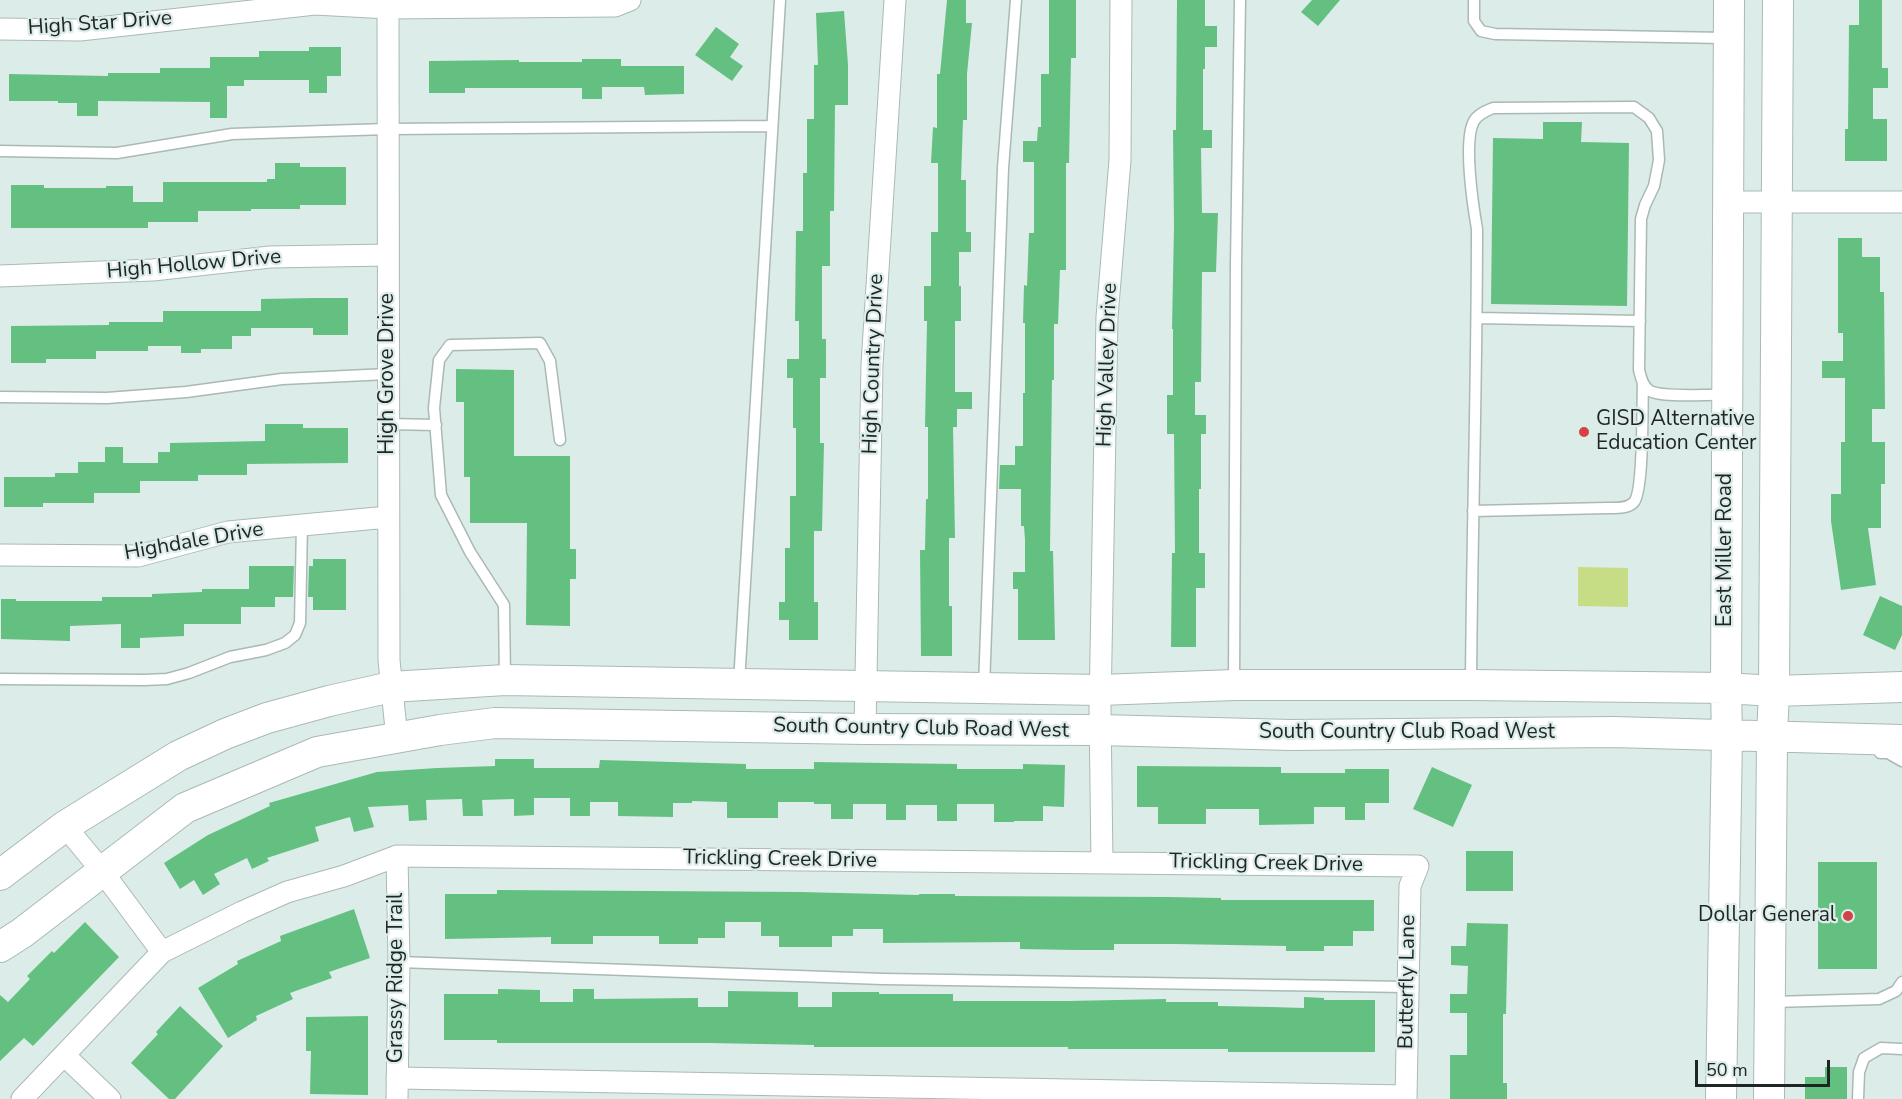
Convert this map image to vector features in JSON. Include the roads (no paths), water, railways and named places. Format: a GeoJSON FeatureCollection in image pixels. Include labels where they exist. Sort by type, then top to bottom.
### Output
{"type":"FeatureCollection","features":[{"type":"Feature","properties":{"kind":"street","name":"High Star Drive"},"geometry":{"type":"LineString","coordinates":[[0,29],[80,30],[315,4],[388,8],[615,6],[630,0]]}},
{"type":"Feature","properties":{"kind":"street","name":"High Country Drive"},"geometry":{"type":"LineString","coordinates":[[866,729],[872,365],[895,0]]}},
{"type":"Feature","properties":{"kind":"street","name":"High Valley Drive"},"geometry":{"type":"LineString","coordinates":[[1102,863],[1100,690],[1107,317],[1120,160],[1121,0]]}},
{"type":"Feature","properties":{"kind":"street","name":"East Miller Road"},"geometry":{"type":"LineString","coordinates":[[1721,1099],[1727,736],[1729,0]]}},
{"type":"Feature","properties":{"kind":"street"},"geometry":{"type":"LineString","coordinates":[[1769,1099],[1778,0]]}},
{"type":"Feature","properties":{"kind":"street","name":"High Grove Drive"},"geometry":{"type":"LineString","coordinates":[[388,8],[388,517],[391,687],[397,739]]}},
{"type":"Feature","properties":{"kind":"street"},"geometry":{"type":"LineString","coordinates":[[1728,202],[1902,202]]}},
{"type":"Feature","properties":{"kind":"street","name":"High Hollow Drive"},"geometry":{"type":"LineString","coordinates":[[0,276],[153,270],[270,257],[388,255]]}},
{"type":"Feature","properties":{"kind":"street","name":"Highdale Drive"},"geometry":{"type":"LineString","coordinates":[[0,555],[138,556],[228,532],[388,517]]}},
{"type":"Feature","properties":{"kind":"street","name":"South Country Club Road West"},"geometry":{"type":"LineString","coordinates":[[0,875],[65,826],[178,756],[267,718],[391,687],[505,680],[1100,690],[1234,685],[1471,685],[1726,688],[1774,691],[1902,687]]}},
{"type":"Feature","properties":{"kind":"street","name":"South Country Club Road West"},"geometry":{"type":"LineString","coordinates":[[0,947],[22,933],[185,808],[316,752],[440,730],[495,723],[1100,730],[1291,735],[1613,732],[1772,736],[1860,748],[1902,740]]}},
{"type":"Feature","properties":{"kind":"street"},"geometry":{"type":"LineString","coordinates":[[65,826],[102,871],[162,952]]}},
{"type":"Feature","properties":{"kind":"street","name":"Trickling Creek Drive"},"geometry":{"type":"LineString","coordinates":[[22,1099],[162,952],[287,892],[344,876],[397,856],[1418,866]]}},
{"type":"Feature","properties":{"kind":"street","name":"Grassy Ridge Trail"},"geometry":{"type":"LineString","coordinates":[[397,856],[399,962],[397,1089]]}},
{"type":"Feature","properties":{"kind":"street","name":"Butterfly Lane"},"geometry":{"type":"LineString","coordinates":[[1406,1098],[1410,886],[1418,866]]}},
{"type":"Feature","properties":{"kind":"street"},"geometry":{"type":"LineString","coordinates":[[64,1055],[110,1099]]}},
{"type":"Feature","properties":{"kind":"street"},"geometry":{"type":"LineString","coordinates":[[397,1089],[1406,1098]]}},
{"type":"Feature","properties":{"kind":"lane"},"geometry":{"type":"LineString","coordinates":[[739,683],[780,0]]}},
{"type":"Feature","properties":{"kind":"lane"},"geometry":{"type":"LineString","coordinates":[[984,688],[1003,168],[1016,0]]}},
{"type":"Feature","properties":{"kind":"lane"},"geometry":{"type":"LineString","coordinates":[[1234,685],[1240,0]]}},
{"type":"Feature","properties":{"kind":"lane"},"geometry":{"type":"LineString","coordinates":[[1474,0],[1474,21],[1481,31],[1495,34],[1729,38]]}},
{"type":"Feature","properties":{"kind":"lane"},"geometry":{"type":"LineString","coordinates":[[1471,685],[1473,511],[1476,413],[1477,229],[1473,205],[1469,135],[1474,120],[1484,111],[1493,108],[1634,107],[1649,118],[1657,131],[1659,160],[1654,186],[1641,219],[1639,370],[1643,383],[1641,475],[1635,502],[1616,508],[1473,511]]}},
{"type":"Feature","properties":{"kind":"lane"},"geometry":{"type":"LineString","coordinates":[[0,151],[117,153],[232,135],[388,129],[772,126]]}},
{"type":"Feature","properties":{"kind":"lane"},"geometry":{"type":"LineString","coordinates":[[1477,318],[1640,321]]}},
{"type":"Feature","properties":{"kind":"lane"},"geometry":{"type":"LineString","coordinates":[[505,680],[504,605],[470,552],[441,495],[434,408],[439,360],[450,345],[540,343],[550,361],[560,440]]}},
{"type":"Feature","properties":{"kind":"lane"},"geometry":{"type":"LineString","coordinates":[[0,397],[107,398],[186,393],[282,379],[388,374]]}},
{"type":"Feature","properties":{"kind":"lane"},"geometry":{"type":"LineString","coordinates":[[1643,383],[1649,390],[1661,394],[1727,394]]}},
{"type":"Feature","properties":{"kind":"lane"},"geometry":{"type":"LineString","coordinates":[[388,424],[436,425]]}},
{"type":"Feature","properties":{"kind":"lane"},"geometry":{"type":"LineString","coordinates":[[0,679],[167,679],[230,657],[266,650],[285,643],[295,635],[300,623],[302,525]]}},
{"type":"Feature","properties":{"kind":"lane"},"geometry":{"type":"LineString","coordinates":[[1860,748],[1888,753],[1902,761]]}},
{"type":"Feature","properties":{"kind":"lane"},"geometry":{"type":"LineString","coordinates":[[399,962],[883,979],[1408,987]]}},
{"type":"Feature","properties":{"kind":"lane"},"geometry":{"type":"LineString","coordinates":[[1769,1002],[1880,999],[1896,992],[1902,982]]}},
{"type":"Feature","properties":{"kind":"lane"},"geometry":{"type":"LineString","coordinates":[[1858,1099],[1859,1072],[1864,1058],[1881,1048],[1902,1049]]}},
{"type":"Feature","properties":{"kind":"place","name":"GISD Alternative Education Center"},"geometry":{"type":"Point","coordinates":[1584,432]}},
{"type":"Feature","properties":{"kind":"place","name":"Dollar General"},"geometry":{"type":"Point","coordinates":[1848,916]}}]}
